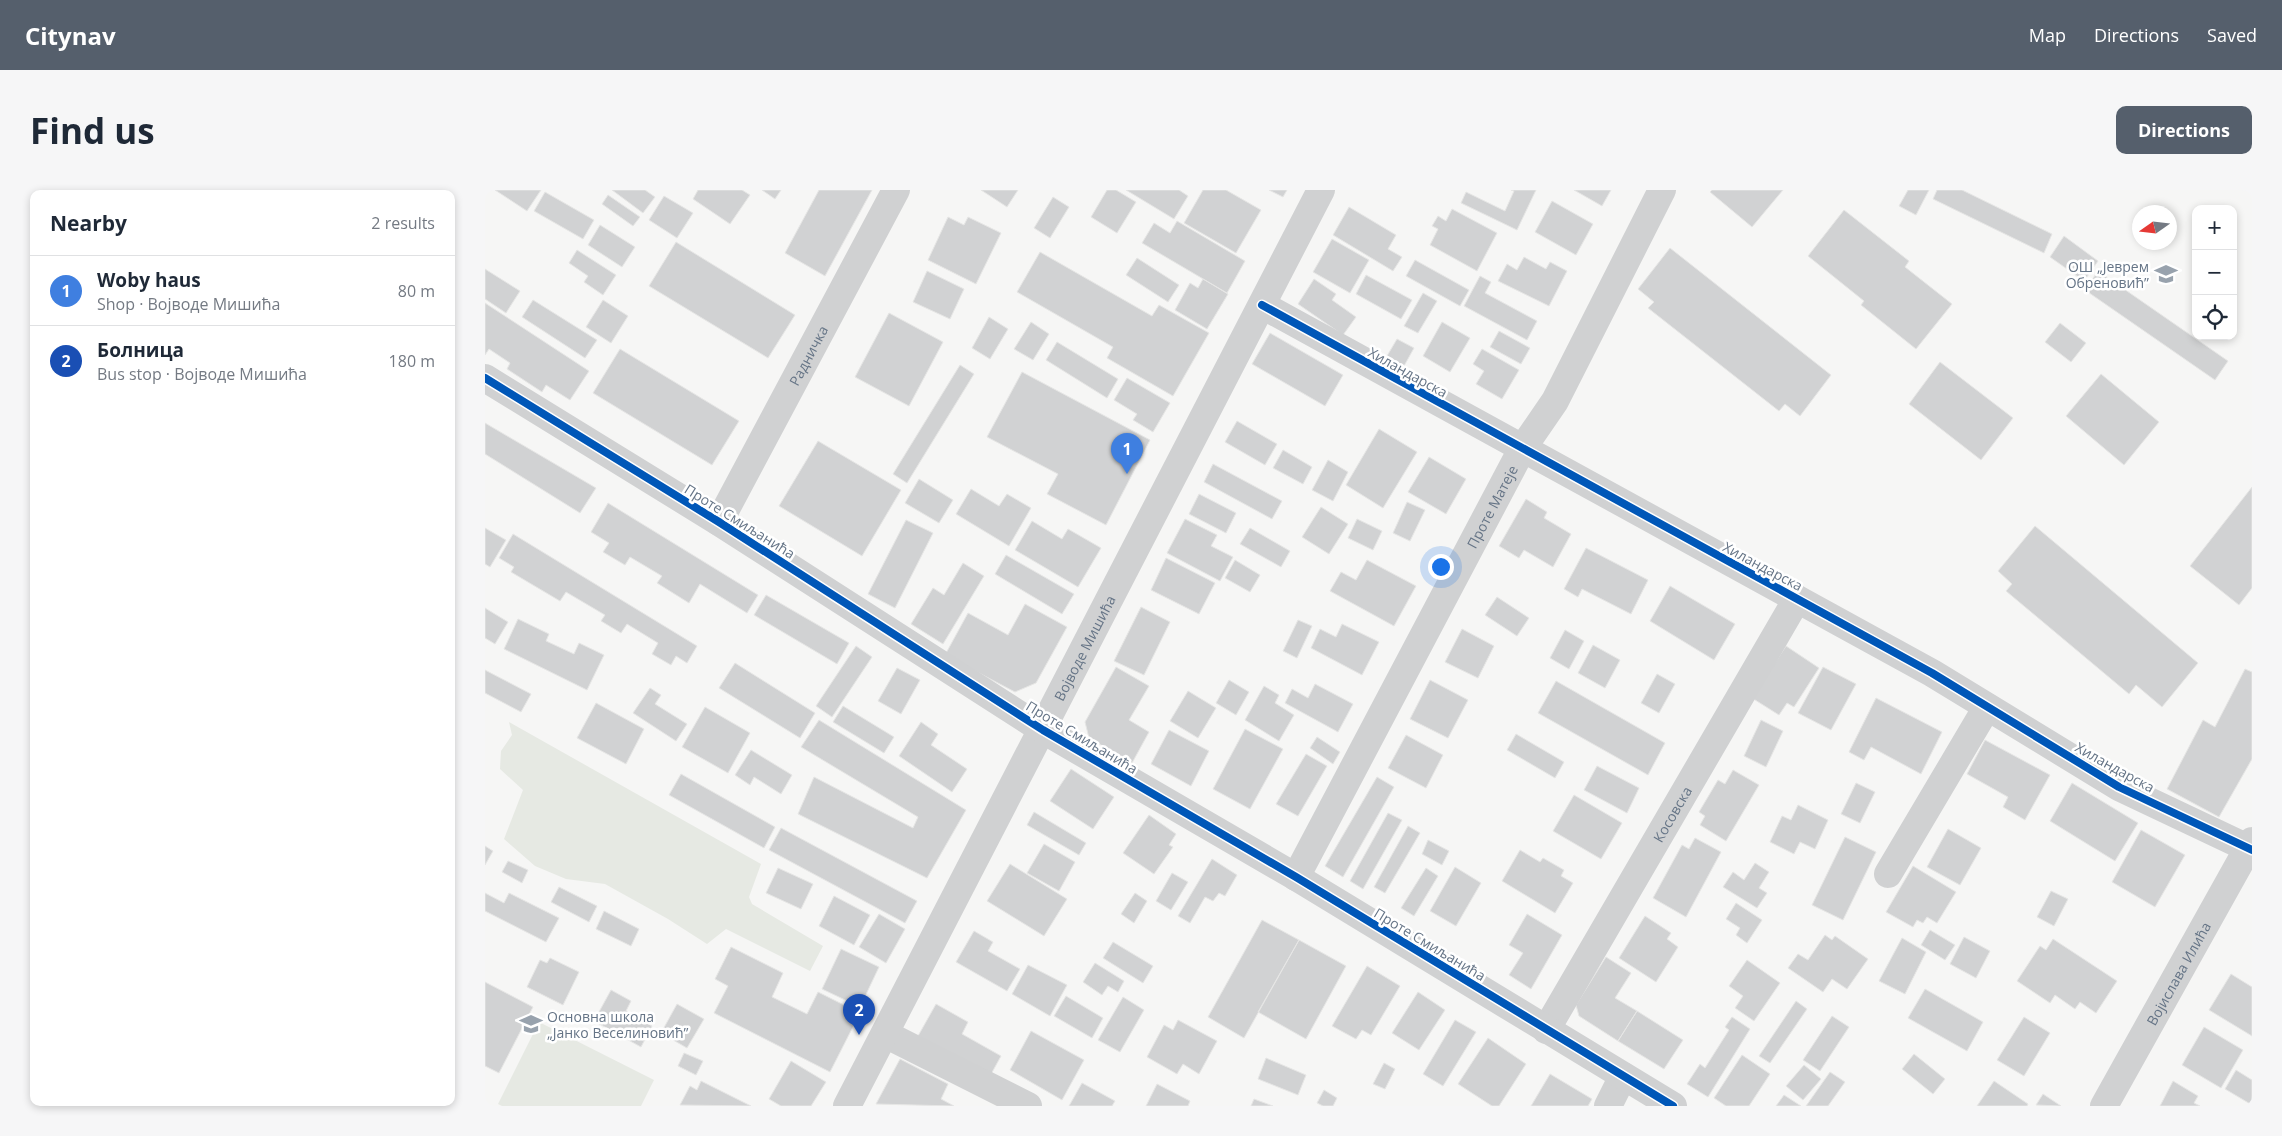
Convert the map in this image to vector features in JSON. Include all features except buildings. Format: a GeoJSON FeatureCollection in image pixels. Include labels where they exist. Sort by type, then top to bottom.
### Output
{"type":"FeatureCollection","features":[{"type":"Feature","properties":{"kind":"street","name":"Радничка"},"geometry":{"type":"LineString","coordinates":[[719,522],[896,190]]}},
{"type":"Feature","properties":{"kind":"street","name":"Војводе Мишића"},"geometry":{"type":"LineString","coordinates":[[847,1106],[1321,190]]}},
{"type":"Feature","properties":{"kind":"street","name":"Проте Матеје"},"geometry":{"type":"LineString","coordinates":[[1297,877],[1522,449],[1555,401],[1662,190]]}},
{"type":"Feature","properties":{"kind":"street","name":"Хиландарска"},"geometry":{"type":"LineString","coordinates":[[1262,305],[1932,673],[2119,786],[2251,846]]}},
{"type":"Feature","properties":{"kind":"street","name":"Проте Смиљанића"},"geometry":{"type":"LineString","coordinates":[[485,378],[719,522],[1043,730],[1297,877],[1673,1106]]}},
{"type":"Feature","properties":{"kind":"street","name":"Косовска"},"geometry":{"type":"LineString","coordinates":[[1546,1030],[1797,598]]}},
{"type":"Feature","properties":{"kind":"street"},"geometry":{"type":"LineString","coordinates":[[1888,874],[1987,707]]}},
{"type":"Feature","properties":{"kind":"street","name":"Војислава Илића"},"geometry":{"type":"LineString","coordinates":[[2104,1106],[2251,846]]}},
{"type":"Feature","properties":{"kind":"street"},"geometry":{"type":"LineString","coordinates":[[885,1034],[1028,1106]]}},
{"type":"Feature","properties":{"kind":"street"},"geometry":{"type":"LineString","coordinates":[[1608,1106],[1623,1076]]}},
{"type":"Feature","properties":{"kind":"shaded area"},"geometry":{"type":"Polygon","coordinates":[[[509,722],[761,864],[749,897],[752,904],[823,946],[810,971],[726,929],[707,944],[668,919],[605,884],[566,879],[535,866],[504,839],[523,790],[500,769],[501,751],[512,735],[509,722]]]}},
{"type":"Feature","properties":{"kind":"shaded area"},"geometry":{"type":"Polygon","coordinates":[[[539,1022],[654,1080],[641,1106],[502,1106],[498,1104],[539,1022]]]}},
{"type":"Feature","properties":{"kind":"cycle path"},"geometry":{"type":"LineString","coordinates":[[1262,305],[1932,673],[2119,787],[2252,850]]}},
{"type":"Feature","properties":{"kind":"cycle path"},"geometry":{"type":"LineString","coordinates":[[485,378],[719,522],[1043,730],[1296,877],[1673,1106]]}},
{"type":"Feature","properties":{"kind":"place","name":"ОШ „Јеврем Обреновић”"},"geometry":{"type":"Point","coordinates":[2166,274]}},
{"type":"Feature","properties":{"kind":"place","name":"Woby haus"},"geometry":{"type":"Point","coordinates":[1127,474]}},
{"type":"Feature","properties":{"kind":"place","name":"Основна школа „Јанко Веселиновић”"},"geometry":{"type":"Point","coordinates":[531,1024]}},
{"type":"Feature","properties":{"kind":"place","name":"Болница"},"geometry":{"type":"Point","coordinates":[859,1035]}}]}
